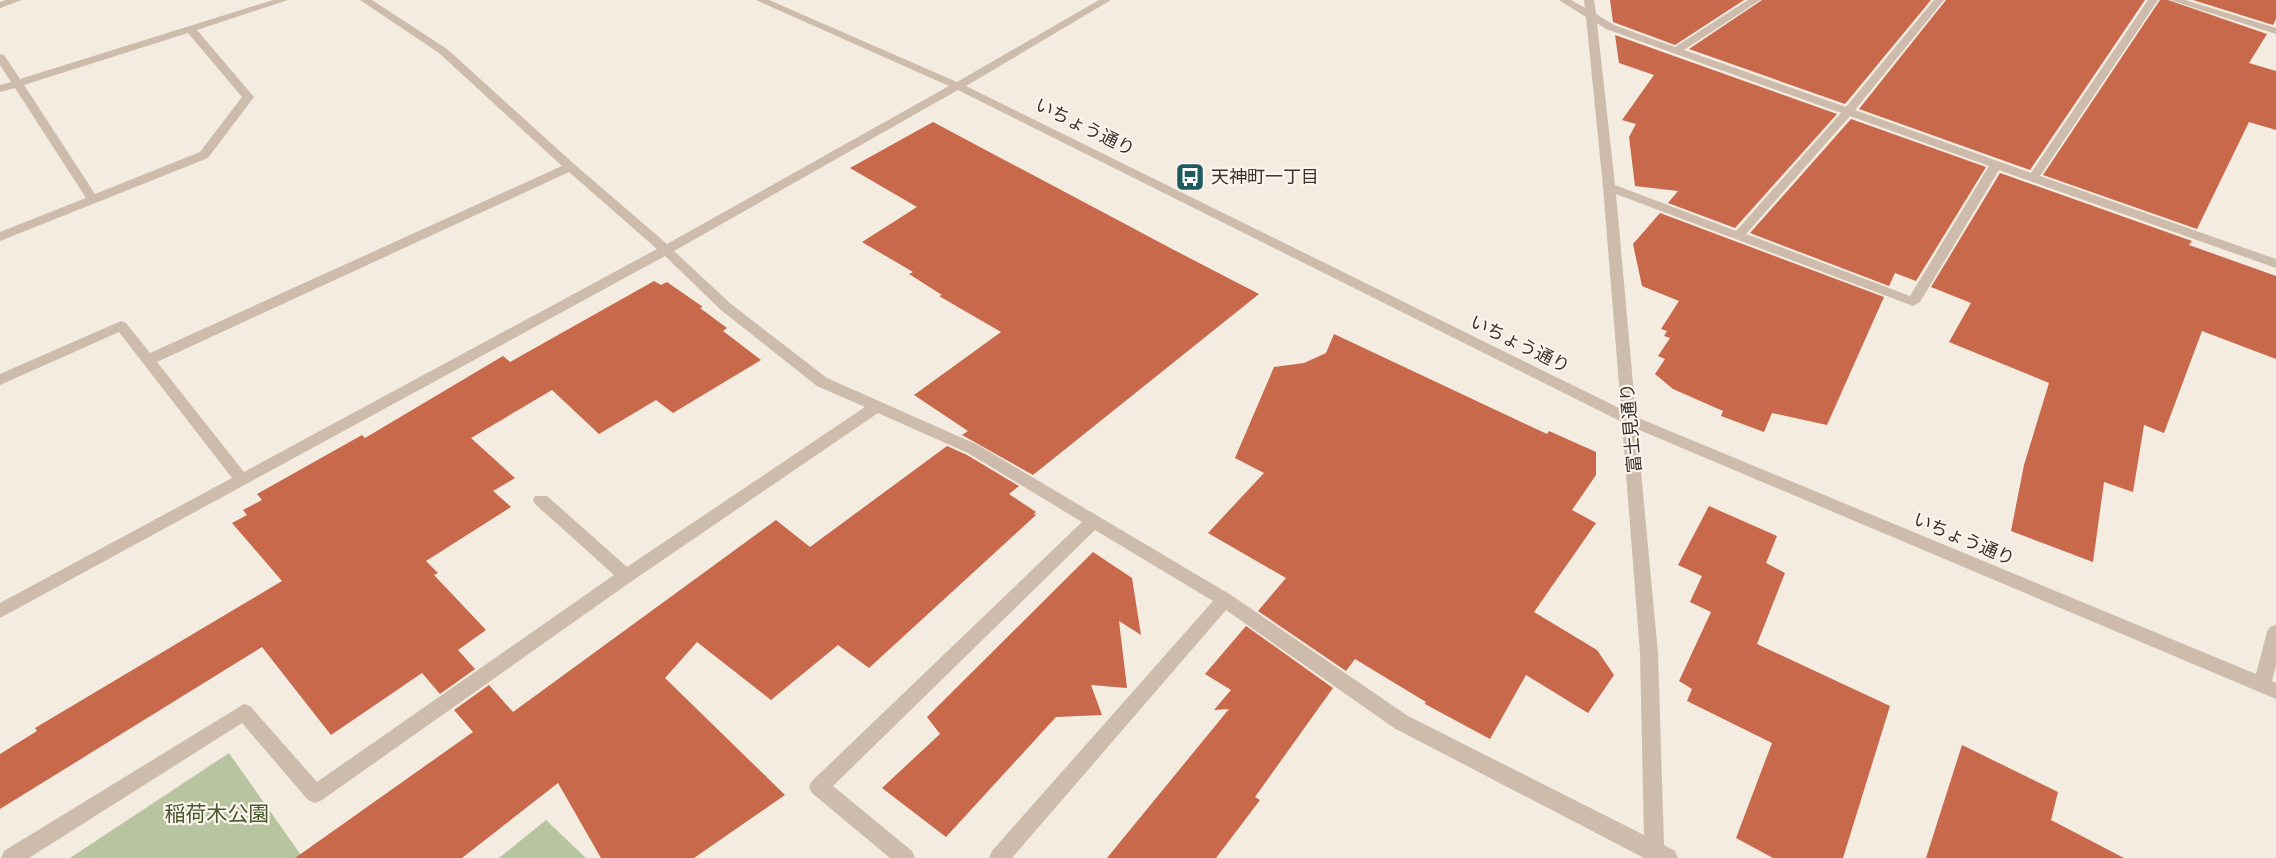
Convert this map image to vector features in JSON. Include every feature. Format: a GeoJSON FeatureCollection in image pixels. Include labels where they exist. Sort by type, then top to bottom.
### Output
{"type":"FeatureCollection","features":[{"type":"Feature","properties":{"kind":"street"},"geometry":{"type":"LineString","coordinates":[[0,5],[17,0]]}},
{"type":"Feature","properties":{"kind":"street"},"geometry":{"type":"LineString","coordinates":[[0,89],[283,0]]}},
{"type":"Feature","properties":{"kind":"street"},"geometry":{"type":"LineString","coordinates":[[365,0],[443,51],[666,250],[726,307],[822,382],[973,449],[1225,600],[1401,722],[1659,856]]}},
{"type":"Feature","properties":{"kind":"street","name":"いちょう通り"},"geometry":{"type":"LineString","coordinates":[[761,0],[958,86],[1630,420],[2269,688]]}},
{"type":"Feature","properties":{"kind":"street"},"geometry":{"type":"LineString","coordinates":[[0,610],[240,478],[666,250],[1106,0]]}},
{"type":"Feature","properties":{"kind":"street"},"geometry":{"type":"LineString","coordinates":[[1564,0],[1610,27],[2276,264]]}},
{"type":"Feature","properties":{"kind":"street","name":"富士見通り"},"geometry":{"type":"LineString","coordinates":[[1589,0],[1630,420],[1649,653],[1659,856]]}},
{"type":"Feature","properties":{"kind":"street"},"geometry":{"type":"LineString","coordinates":[[1677,51],[1755,0]]}},
{"type":"Feature","properties":{"kind":"street"},"geometry":{"type":"LineString","coordinates":[[1738,236],[1848,112],[1939,0]]}},
{"type":"Feature","properties":{"kind":"street"},"geometry":{"type":"LineString","coordinates":[[2033,178],[2153,0]]}},
{"type":"Feature","properties":{"kind":"street"},"geometry":{"type":"LineString","coordinates":[[2175,0],[2276,31]]}},
{"type":"Feature","properties":{"kind":"street"},"geometry":{"type":"LineString","coordinates":[[0,237],[204,155],[248,98],[190,29]]}},
{"type":"Feature","properties":{"kind":"street"},"geometry":{"type":"LineString","coordinates":[[0,57],[93,200]]}},
{"type":"Feature","properties":{"kind":"street"},"geometry":{"type":"LineString","coordinates":[[1609,187],[1913,302],[1995,165]]}},
{"type":"Feature","properties":{"kind":"street"},"geometry":{"type":"LineString","coordinates":[[148,360],[570,166]]}},
{"type":"Feature","properties":{"kind":"street"},"geometry":{"type":"LineString","coordinates":[[0,380],[121,326],[240,478]]}},
{"type":"Feature","properties":{"kind":"street"},"geometry":{"type":"LineString","coordinates":[[11,858],[244,712],[315,794],[626,576],[877,406]]}},
{"type":"Feature","properties":{"kind":"street"},"geometry":{"type":"LineString","coordinates":[[540,500],[626,576]]}},
{"type":"Feature","properties":{"kind":"street"},"geometry":{"type":"LineString","coordinates":[[905,858],[819,786],[1093,522]]}},
{"type":"Feature","properties":{"kind":"street"},"geometry":{"type":"LineString","coordinates":[[999,858],[1225,600]]}},
{"type":"Feature","properties":{"kind":"street"},"geometry":{"type":"LineString","coordinates":[[2269,688],[2276,633]]}},
{"type":"Feature","properties":{"kind":"green space","name":"稲荷木公園"},"geometry":{"type":"Polygon","coordinates":[[[229,753],[303,858],[70,858],[229,753]]]}},
{"type":"Feature","properties":{"kind":"green space"},"geometry":{"type":"Polygon","coordinates":[[[546,820],[586,858],[499,858],[546,820]]]}},
{"type":"Feature","properties":{"kind":"building"},"geometry":{"type":"Polygon","coordinates":[[[1610,0],[1744,0],[1675,45],[1613,22],[1610,0]]]}},
{"type":"Feature","properties":{"kind":"building"},"geometry":{"type":"Polygon","coordinates":[[[1762,0],[1931,0],[1845,104],[1689,49],[1762,0]]]}},
{"type":"Feature","properties":{"kind":"building"},"geometry":{"type":"Polygon","coordinates":[[[1946,0],[2145,0],[2030,170],[1859,109],[1946,0]]]}},
{"type":"Feature","properties":{"kind":"building"},"geometry":{"type":"Polygon","coordinates":[[[2160,0],[2168,0],[2267,34],[2249,63],[2276,71],[2276,130],[2249,122],[2197,229],[2043,175],[2160,0]]]}},
{"type":"Feature","properties":{"kind":"building"},"geometry":{"type":"Polygon","coordinates":[[[2193,0],[2276,0],[2276,19],[2273,25],[2193,0]]]}},
{"type":"Feature","properties":{"kind":"building"},"geometry":{"type":"Polygon","coordinates":[[[1615,35],[1837,114],[1735,228],[1668,203],[1678,191],[1635,186],[1629,137],[1636,124],[1622,120],[1654,75],[1619,63],[1615,35]]]}},
{"type":"Feature","properties":{"kind":"building"},"geometry":{"type":"Polygon","coordinates":[[[1851,119],[1986,167],[1916,281],[1895,273],[1889,286],[1750,233],[1851,119]]]}},
{"type":"Feature","properties":{"kind":"building"},"geometry":{"type":"Polygon","coordinates":[[[933,122],[1259,294],[1033,475],[962,435],[968,431],[914,395],[1001,332],[939,296],[942,295],[909,274],[913,272],[862,242],[917,207],[850,168],[933,122]]]}},
{"type":"Feature","properties":{"kind":"building"},"geometry":{"type":"Polygon","coordinates":[[[2000,173],[2192,241],[2189,245],[2276,276],[2276,359],[2202,331],[2164,433],[2144,425],[2133,492],[2104,482],[2093,562],[2011,531],[2024,465],[2049,383],[1949,342],[1971,303],[1931,287],[2000,173]]]}},
{"type":"Feature","properties":{"kind":"building"},"geometry":{"type":"Polygon","coordinates":[[[1660,213],[1884,297],[1827,425],[1772,413],[1764,432],[1721,416],[1723,411],[1673,389],[1655,374],[1665,359],[1658,356],[1670,338],[1664,336],[1667,331],[1661,329],[1679,301],[1642,286],[1633,244],[1660,213]]]}},
{"type":"Feature","properties":{"kind":"building"},"geometry":{"type":"Polygon","coordinates":[[[654,281],[661,285],[667,282],[703,307],[700,308],[727,328],[723,331],[761,360],[673,413],[656,400],[599,434],[552,390],[471,438],[515,478],[493,491],[511,507],[426,561],[438,573],[434,575],[486,630],[458,650],[475,669],[440,694],[422,673],[331,735],[262,647],[0,809],[0,754],[37,731],[35,728],[282,581],[232,523],[247,515],[243,510],[262,500],[257,494],[362,435],[365,438],[503,356],[510,362],[654,281]]]}},
{"type":"Feature","properties":{"kind":"building"},"geometry":{"type":"Polygon","coordinates":[[[1334,334],[1547,434],[1549,431],[1596,452],[1596,475],[1572,510],[1596,523],[1534,612],[1597,650],[1614,675],[1588,713],[1526,675],[1490,739],[1425,704],[1426,702],[1355,659],[1346,671],[1258,611],[1286,578],[1208,533],[1264,473],[1235,458],[1274,367],[1304,363],[1326,353],[1334,334]]]}},
{"type":"Feature","properties":{"kind":"building"},"geometry":{"type":"Polygon","coordinates":[[[947,446],[967,455],[1019,486],[1009,494],[1036,512],[1034,514],[1036,515],[869,668],[838,645],[771,700],[697,642],[665,678],[785,795],[694,858],[601,858],[558,783],[462,858],[295,858],[473,732],[454,710],[489,685],[513,712],[776,520],[810,547],[947,446]]]}},
{"type":"Feature","properties":{"kind":"building"},"geometry":{"type":"Polygon","coordinates":[[[1709,506],[1777,536],[1766,563],[1785,573],[1757,644],[1890,706],[1843,858],[1773,858],[1736,838],[1772,743],[1687,701],[1692,689],[1679,681],[1711,612],[1690,602],[1702,576],[1678,565],[1709,506]]]}},
{"type":"Feature","properties":{"kind":"building"},"geometry":{"type":"Polygon","coordinates":[[[1093,552],[1132,578],[1141,635],[1119,621],[1127,688],[1091,685],[1102,715],[1056,717],[946,837],[882,788],[940,734],[927,717],[1093,552]]]}},
{"type":"Feature","properties":{"kind":"building"},"geometry":{"type":"Polygon","coordinates":[[[1246,626],[1333,688],[1255,797],[1260,800],[1216,858],[1107,858],[1229,709],[1214,710],[1231,690],[1205,674],[1246,626]]]}},
{"type":"Feature","properties":{"kind":"building"},"geometry":{"type":"Polygon","coordinates":[[[1962,745],[2058,792],[2051,820],[2124,858],[1926,858],[1962,745]]]}},
{"type":"Feature","properties":{"kind":"place","name":"天神町一丁目"},"geometry":{"type":"Point","coordinates":[1190,177]}}]}
